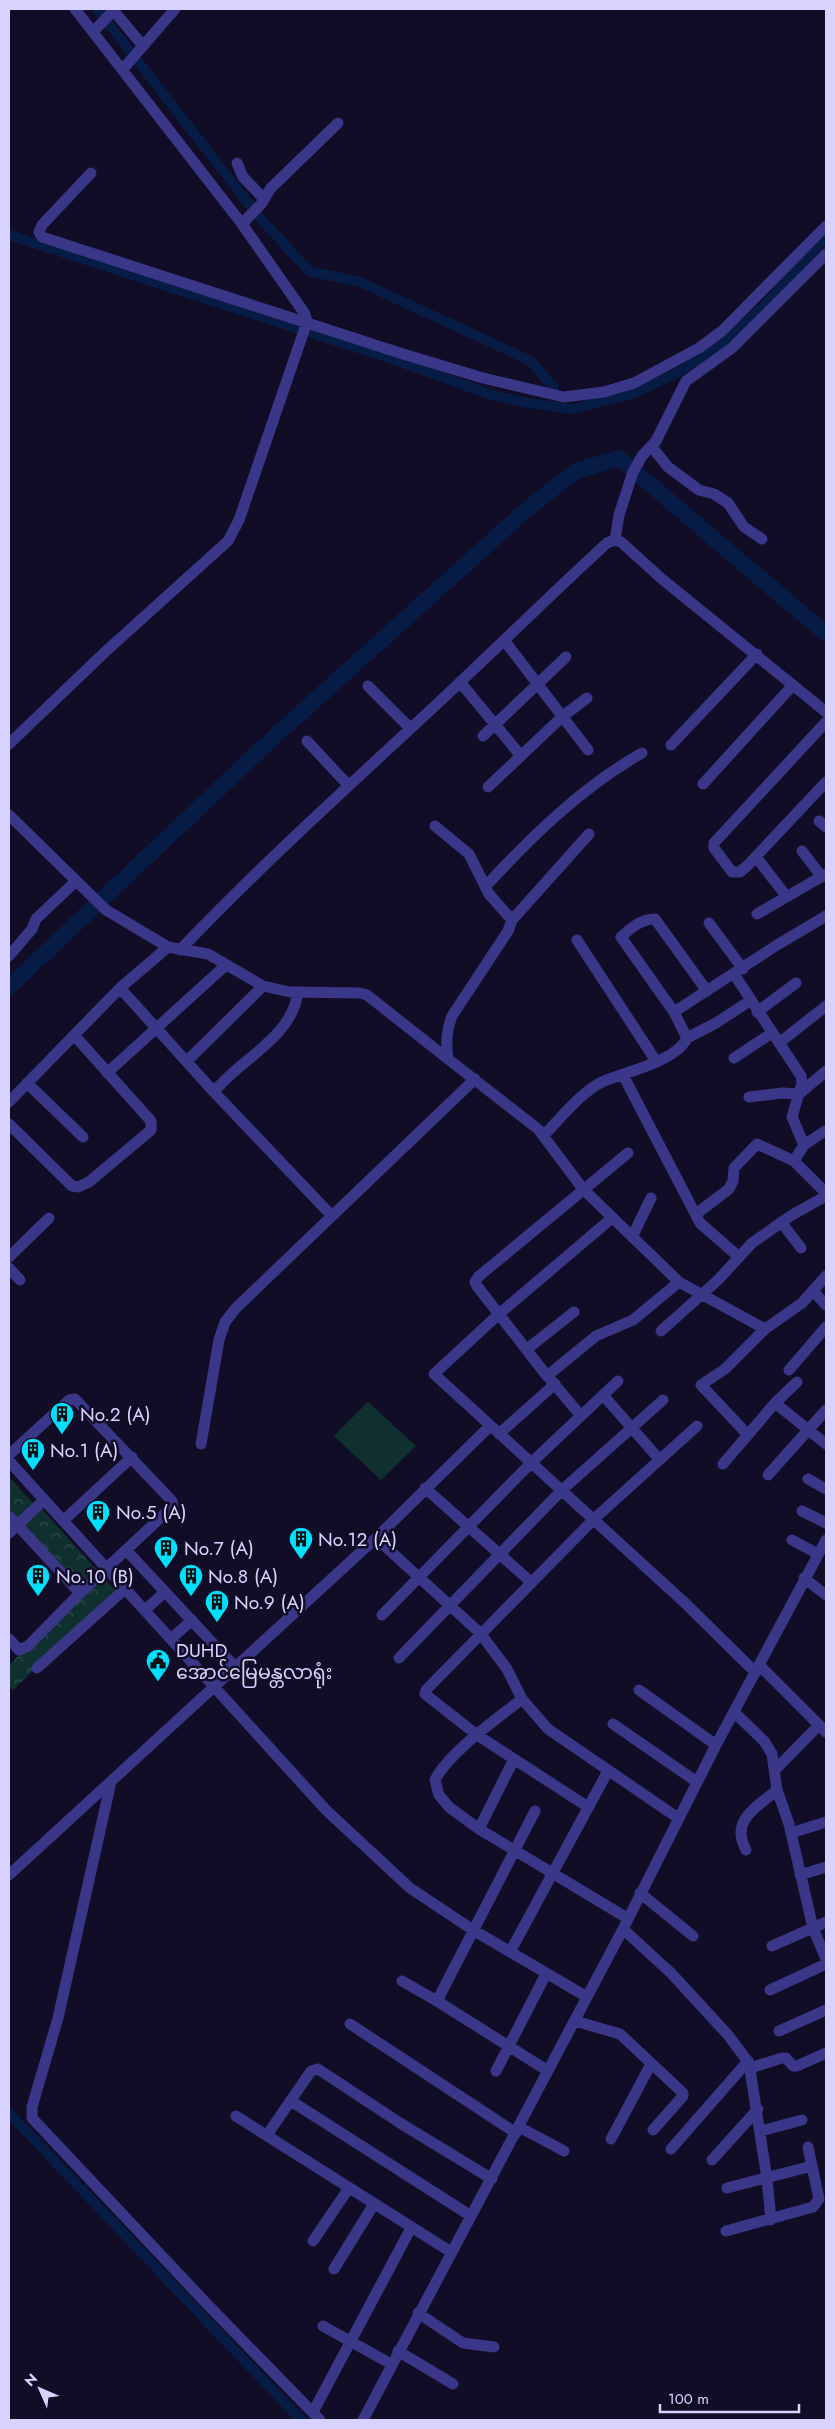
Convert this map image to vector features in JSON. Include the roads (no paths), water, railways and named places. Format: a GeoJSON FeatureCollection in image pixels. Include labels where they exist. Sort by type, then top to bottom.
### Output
{"type":"FeatureCollection","features":[{"type":"Feature","properties":{"kind":"street"},"geometry":{"type":"LineString","coordinates":[[9,744],[110,648],[228,541],[239,520],[305,328],[305,314],[245,221],[125,66],[75,9]]}},
{"type":"Feature","properties":{"kind":"street"},"geometry":{"type":"LineString","coordinates":[[125,66],[176,9]]}},
{"type":"Feature","properties":{"kind":"street"},"geometry":{"type":"LineString","coordinates":[[95,30],[112,12],[142,48]]}},
{"type":"Feature","properties":{"kind":"street"},"geometry":{"type":"LineString","coordinates":[[245,221],[263,201],[270,189],[338,123]]}},
{"type":"Feature","properties":{"kind":"street"},"geometry":{"type":"LineString","coordinates":[[237,163],[243,177],[263,201]]}},
{"type":"Feature","properties":{"kind":"street"},"geometry":{"type":"LineString","coordinates":[[91,173],[42,225],[39,232],[42,237],[240,303],[305,328],[346,337],[483,378],[564,397],[604,392],[634,383],[676,361],[722,331],[826,226]]}},
{"type":"Feature","properties":{"kind":"street"},"geometry":{"type":"LineString","coordinates":[[814,239],[826,250]]}},
{"type":"Feature","properties":{"kind":"street"},"geometry":{"type":"LineString","coordinates":[[615,540],[619,515],[633,472],[642,456],[652,447],[686,381],[732,348],[826,254]]}},
{"type":"Feature","properties":{"kind":"street"},"geometry":{"type":"LineString","coordinates":[[652,447],[668,467],[699,490],[714,494],[728,503],[740,522],[762,539]]}},
{"type":"Feature","properties":{"kind":"street"},"geometry":{"type":"LineString","coordinates":[[180,950],[246,880],[607,543],[615,540],[621,542],[662,579],[757,654],[826,712]]}},
{"type":"Feature","properties":{"kind":"street"},"geometry":{"type":"LineString","coordinates":[[504,640],[588,750]]}},
{"type":"Feature","properties":{"kind":"street"},"geometry":{"type":"LineString","coordinates":[[671,745],[757,654]]}},
{"type":"Feature","properties":{"kind":"street"},"geometry":{"type":"LineString","coordinates":[[483,736],[566,657]]}},
{"type":"Feature","properties":{"kind":"street"},"geometry":{"type":"LineString","coordinates":[[460,682],[521,756]]}},
{"type":"Feature","properties":{"kind":"street"},"geometry":{"type":"LineString","coordinates":[[703,784],[793,685]]}},
{"type":"Feature","properties":{"kind":"street"},"geometry":{"type":"LineString","coordinates":[[368,686],[410,728]]}},
{"type":"Feature","properties":{"kind":"street"},"geometry":{"type":"LineString","coordinates":[[488,788],[562,716],[587,698]]}},
{"type":"Feature","properties":{"kind":"street"},"geometry":{"type":"LineString","coordinates":[[826,722],[714,843],[714,848],[732,872],[740,872],[756,857],[826,782]]}},
{"type":"Feature","properties":{"kind":"street"},"geometry":{"type":"LineString","coordinates":[[307,741],[348,785]]}},
{"type":"Feature","properties":{"kind":"street"},"geometry":{"type":"LineString","coordinates":[[484,887],[532,836],[610,773],[642,753]]}},
{"type":"Feature","properties":{"kind":"street"},"geometry":{"type":"LineString","coordinates":[[9,815],[106,910],[168,947],[202,952],[263,986],[298,992],[360,993],[367,995],[514,1109],[544,1135],[583,1189],[680,1282],[765,1330]]}},
{"type":"Feature","properties":{"kind":"street"},"geometry":{"type":"LineString","coordinates":[[435,826],[469,854],[484,887],[512,920]]}},
{"type":"Feature","properties":{"kind":"street"},"geometry":{"type":"LineString","coordinates":[[448,1059],[446,1041],[452,1016],[508,931],[512,920],[590,834]]}},
{"type":"Feature","properties":{"kind":"street"},"geometry":{"type":"LineString","coordinates":[[757,914],[824,875],[802,851]]}},
{"type":"Feature","properties":{"kind":"street"},"geometry":{"type":"LineString","coordinates":[[756,857],[787,897]]}},
{"type":"Feature","properties":{"kind":"street"},"geometry":{"type":"LineString","coordinates":[[9,956],[32,929],[36,919],[76,881]]}},
{"type":"Feature","properties":{"kind":"street"},"geometry":{"type":"LineString","coordinates":[[674,1012],[777,945],[826,916]]}},
{"type":"Feature","properties":{"kind":"street"},"geometry":{"type":"LineString","coordinates":[[687,1038],[674,1012],[621,937],[636,924],[655,918],[707,991]]}},
{"type":"Feature","properties":{"kind":"street"},"geometry":{"type":"LineString","coordinates":[[709,923],[738,972],[757,1012],[801,1076],[802,1083],[792,1117],[804,1145]]}},
{"type":"Feature","properties":{"kind":"street"},"geometry":{"type":"LineString","coordinates":[[577,940],[656,1061]]}},
{"type":"Feature","properties":{"kind":"street"},"geometry":{"type":"LineString","coordinates":[[9,1102],[120,988],[168,947]]}},
{"type":"Feature","properties":{"kind":"street"},"geometry":{"type":"LineString","coordinates":[[107,1073],[226,965]]}},
{"type":"Feature","properties":{"kind":"street"},"geometry":{"type":"LineString","coordinates":[[757,1012],[796,983]]}},
{"type":"Feature","properties":{"kind":"street"},"geometry":{"type":"LineString","coordinates":[[187,1061],[263,986]]}},
{"type":"Feature","properties":{"kind":"street"},"geometry":{"type":"LineString","coordinates":[[120,988],[214,1092],[331,1215]]}},
{"type":"Feature","properties":{"kind":"street"},"geometry":{"type":"LineString","coordinates":[[214,1092],[282,1029],[291,1017],[298,992]]}},
{"type":"Feature","properties":{"kind":"street"},"geometry":{"type":"LineString","coordinates":[[544,1135],[601,1083],[656,1061],[684,1045],[687,1038],[716,1023],[751,1000]]}},
{"type":"Feature","properties":{"kind":"street"},"geometry":{"type":"LineString","coordinates":[[779,1044],[826,1006]]}},
{"type":"Feature","properties":{"kind":"street"},"geometry":{"type":"LineString","coordinates":[[734,1058],[772,1033]]}},
{"type":"Feature","properties":{"kind":"street"},"geometry":{"type":"LineString","coordinates":[[9,1124],[72,1186],[78,1187],[90,1182],[151,1130],[151,1121],[74,1035]]}},
{"type":"Feature","properties":{"kind":"street"},"geometry":{"type":"LineString","coordinates":[[749,1096],[782,1093],[799,1094],[826,1071]]}},
{"type":"Feature","properties":{"kind":"street"},"geometry":{"type":"LineString","coordinates":[[623,1075],[700,1223],[714,1238],[739,1257]]}},
{"type":"Feature","properties":{"kind":"street"},"geometry":{"type":"LineString","coordinates":[[201,1444],[219,1340],[225,1322],[236,1308],[331,1215],[475,1079]]}},
{"type":"Feature","properties":{"kind":"street"},"geometry":{"type":"LineString","coordinates":[[27,1083],[83,1137]]}},
{"type":"Feature","properties":{"kind":"street"},"geometry":{"type":"LineString","coordinates":[[794,1160],[804,1145],[825,1132]]}},
{"type":"Feature","properties":{"kind":"street"},"geometry":{"type":"LineString","coordinates":[[661,1330],[703,1294],[752,1243],[825,1190],[794,1160],[759,1144],[754,1145],[734,1168],[733,1181],[729,1189],[696,1214]]}},
{"type":"Feature","properties":{"kind":"street"},"geometry":{"type":"LineString","coordinates":[[581,1416],[475,1282],[478,1277],[628,1153]]}},
{"type":"Feature","properties":{"kind":"street"},"geometry":{"type":"LineString","coordinates":[[632,1236],[651,1198]]}},
{"type":"Feature","properties":{"kind":"street"},"geometry":{"type":"LineString","coordinates":[[9,1257],[49,1218]]}},
{"type":"Feature","properties":{"kind":"street"},"geometry":{"type":"LineString","coordinates":[[612,1218],[434,1372],[494,1430],[823,1728],[776,1769]]}},
{"type":"Feature","properties":{"kind":"street"},"geometry":{"type":"LineString","coordinates":[[781,1222],[801,1248]]}},
{"type":"Feature","properties":{"kind":"street"},"geometry":{"type":"LineString","coordinates":[[9,1268],[20,1280]]}},
{"type":"Feature","properties":{"kind":"street"},"geometry":{"type":"LineString","coordinates":[[748,1435],[701,1385],[725,1369],[765,1330],[814,1292],[826,1276]]}},
{"type":"Feature","properties":{"kind":"street"},"geometry":{"type":"LineString","coordinates":[[9,1876],[376,1538],[425,1488],[551,1380],[596,1336],[633,1320],[680,1282]]}},
{"type":"Feature","properties":{"kind":"street"},"geometry":{"type":"LineString","coordinates":[[814,1292],[826,1305]]}},
{"type":"Feature","properties":{"kind":"street"},"geometry":{"type":"LineString","coordinates":[[527,1348],[574,1312]]}},
{"type":"Feature","properties":{"kind":"street"},"geometry":{"type":"LineString","coordinates":[[789,1370],[826,1327]]}},
{"type":"Feature","properties":{"kind":"street"},"geometry":{"type":"LineString","coordinates":[[382,1615],[531,1463],[618,1381]]}},
{"type":"Feature","properties":{"kind":"street"},"geometry":{"type":"LineString","coordinates":[[723,1464],[775,1403],[797,1382]]}},
{"type":"Feature","properties":{"kind":"street"},"geometry":{"type":"LineString","coordinates":[[603,1395],[659,1459]]}},
{"type":"Feature","properties":{"kind":"street"},"geometry":{"type":"LineString","coordinates":[[9,1455],[69,1400],[75,1399],[132,1457],[172,1501],[173,1506],[23,1649],[19,1650],[9,1639]]}},
{"type":"Feature","properties":{"kind":"street"},"geometry":{"type":"LineString","coordinates":[[399,1658],[562,1490],[663,1400]]}},
{"type":"Feature","properties":{"kind":"street"},"geometry":{"type":"LineString","coordinates":[[775,1403],[826,1444]]}},
{"type":"Feature","properties":{"kind":"street"},"geometry":{"type":"LineString","coordinates":[[768,1475],[826,1410]]}},
{"type":"Feature","properties":{"kind":"street"},"geometry":{"type":"LineString","coordinates":[[588,1807],[478,1735],[425,1694],[426,1690],[594,1519],[696,1426]]}},
{"type":"Feature","properties":{"kind":"street"},"geometry":{"type":"LineString","coordinates":[[63,1521],[132,1457]]}},
{"type":"Feature","properties":{"kind":"street"},"geometry":{"type":"LineString","coordinates":[[9,1461],[339,1822],[410,1888],[473,1930],[587,1997]]}},
{"type":"Feature","properties":{"kind":"street"},"geometry":{"type":"LineString","coordinates":[[808,1479],[826,1489]]}},
{"type":"Feature","properties":{"kind":"street"},"geometry":{"type":"LineString","coordinates":[[425,1488],[531,1582]]}},
{"type":"Feature","properties":{"kind":"street"},"geometry":{"type":"LineString","coordinates":[[13,1529],[44,1500]]}},
{"type":"Feature","properties":{"kind":"street"},"geometry":{"type":"LineString","coordinates":[[802,1511],[826,1523]]}},
{"type":"Feature","properties":{"kind":"street"},"geometry":{"type":"LineString","coordinates":[[9,1516],[13,1529],[80,1593]]}},
{"type":"Feature","properties":{"kind":"street"},"geometry":{"type":"LineString","coordinates":[[376,1538],[480,1633],[507,1670],[522,1699],[548,1730],[678,1818]]}},
{"type":"Feature","properties":{"kind":"street"},"geometry":{"type":"LineString","coordinates":[[792,1540],[818,1554]]}},
{"type":"Feature","properties":{"kind":"street"},"geometry":{"type":"LineString","coordinates":[[363,2420],[418,2313],[492,2179],[716,1745],[826,1540]]}},
{"type":"Feature","properties":{"kind":"street"},"geometry":{"type":"LineString","coordinates":[[126,1550],[236,1668]]}},
{"type":"Feature","properties":{"kind":"street"},"geometry":{"type":"LineString","coordinates":[[804,1578],[826,1595]]}},
{"type":"Feature","properties":{"kind":"street"},"geometry":{"type":"LineString","coordinates":[[37,1668],[125,1589]]}},
{"type":"Feature","properties":{"kind":"street"},"geometry":{"type":"LineString","coordinates":[[145,1610],[165,1592]]}},
{"type":"Feature","properties":{"kind":"street"},"geometry":{"type":"LineString","coordinates":[[171,1639],[192,1620]]}},
{"type":"Feature","properties":{"kind":"street"},"geometry":{"type":"LineString","coordinates":[[639,1690],[716,1745]]}},
{"type":"Feature","properties":{"kind":"street"},"geometry":{"type":"LineString","coordinates":[[522,1699],[478,1735],[439,1772],[435,1780],[444,1802],[479,1829],[552,1872],[625,1924],[728,2035],[749,2065],[758,2109],[768,2178],[771,2220]]}},
{"type":"Feature","properties":{"kind":"street"},"geometry":{"type":"LineString","coordinates":[[734,1712],[764,1741],[772,1754],[776,1769],[777,1790],[791,1833],[813,1928],[826,1959]]}},
{"type":"Feature","properties":{"kind":"street"},"geometry":{"type":"LineString","coordinates":[[613,1724],[697,1782]]}},
{"type":"Feature","properties":{"kind":"street"},"geometry":{"type":"LineString","coordinates":[[479,1829],[514,1759]]}},
{"type":"Feature","properties":{"kind":"street"},"geometry":{"type":"LineString","coordinates":[[510,1952],[608,1771]]}},
{"type":"Feature","properties":{"kind":"street"},"geometry":{"type":"LineString","coordinates":[[111,1782],[58,2018],[32,2108],[32,2118],[194,2290],[317,2416],[350,2342],[411,2228]]}},
{"type":"Feature","properties":{"kind":"street"},"geometry":{"type":"LineString","coordinates":[[746,1850],[739,1834],[740,1827],[750,1814],[777,1790]]}},
{"type":"Feature","properties":{"kind":"street"},"geometry":{"type":"LineString","coordinates":[[437,2001],[535,1811]]}},
{"type":"Feature","properties":{"kind":"street"},"geometry":{"type":"LineString","coordinates":[[791,1833],[826,1822]]}},
{"type":"Feature","properties":{"kind":"street"},"geometry":{"type":"LineString","coordinates":[[800,1875],[826,1868]]}},
{"type":"Feature","properties":{"kind":"street"},"geometry":{"type":"LineString","coordinates":[[640,1893],[693,1936]]}},
{"type":"Feature","properties":{"kind":"street"},"geometry":{"type":"LineString","coordinates":[[772,1946],[826,1922]]}},
{"type":"Feature","properties":{"kind":"street"},"geometry":{"type":"LineString","coordinates":[[770,1990],[826,1964]]}},
{"type":"Feature","properties":{"kind":"street"},"geometry":{"type":"LineString","coordinates":[[496,2071],[546,1974]]}},
{"type":"Feature","properties":{"kind":"street"},"geometry":{"type":"LineString","coordinates":[[402,1981],[548,2071]]}},
{"type":"Feature","properties":{"kind":"street"},"geometry":{"type":"LineString","coordinates":[[779,2031],[826,2010]]}},
{"type":"Feature","properties":{"kind":"street"},"geometry":{"type":"LineString","coordinates":[[575,2021],[620,2034],[681,2090],[683,2096],[653,2130]]}},
{"type":"Feature","properties":{"kind":"street"},"geometry":{"type":"LineString","coordinates":[[350,2024],[517,2130],[564,2151]]}},
{"type":"Feature","properties":{"kind":"street"},"geometry":{"type":"LineString","coordinates":[[671,2148],[749,2065],[786,2058],[793,2066],[797,2066],[826,2053]]}},
{"type":"Feature","properties":{"kind":"street"},"geometry":{"type":"LineString","coordinates":[[612,2140],[651,2064]]}},
{"type":"Feature","properties":{"kind":"street"},"geometry":{"type":"LineString","coordinates":[[267,2136],[311,2071],[318,2069],[400,2123],[492,2179]]}},
{"type":"Feature","properties":{"kind":"street"},"geometry":{"type":"LineString","coordinates":[[291,2101],[471,2216]]}},
{"type":"Feature","properties":{"kind":"street"},"geometry":{"type":"LineString","coordinates":[[712,2160],[758,2109]]}},
{"type":"Feature","properties":{"kind":"street"},"geometry":{"type":"LineString","coordinates":[[236,2116],[451,2252]]}},
{"type":"Feature","properties":{"kind":"street"},"geometry":{"type":"LineString","coordinates":[[761,2131],[802,2120]]}},
{"type":"Feature","properties":{"kind":"street"},"geometry":{"type":"LineString","coordinates":[[726,2231],[771,2220],[818,2204],[819,2199],[808,2147]]}},
{"type":"Feature","properties":{"kind":"street"},"geometry":{"type":"LineString","coordinates":[[727,2188],[812,2166]]}},
{"type":"Feature","properties":{"kind":"street"},"geometry":{"type":"LineString","coordinates":[[314,2241],[349,2188]]}},
{"type":"Feature","properties":{"kind":"street"},"geometry":{"type":"LineString","coordinates":[[334,2269],[374,2204]]}},
{"type":"Feature","properties":{"kind":"street"},"geometry":{"type":"LineString","coordinates":[[418,2313],[463,2343],[494,2347]]}},
{"type":"Feature","properties":{"kind":"street"},"geometry":{"type":"LineString","coordinates":[[323,2326],[391,2364]]}},
{"type":"Feature","properties":{"kind":"street"},"geometry":{"type":"LineString","coordinates":[[398,2351],[453,2384]]}},
{"type":"Feature","properties":{"kind":"waterway"},"geometry":{"type":"LineString","coordinates":[[97,9],[260,218],[309,271],[360,282],[529,360],[554,387]]}},
{"type":"Feature","properties":{"kind":"waterway"},"geometry":{"type":"LineString","coordinates":[[9,235],[392,359],[492,395],[528,403],[573,409],[632,394],[675,374],[717,347],[764,306],[826,236]]}},
{"type":"Feature","properties":{"kind":"waterway"},"geometry":{"type":"LineString","coordinates":[[9,987],[274,737],[526,510],[576,471],[619,458],[826,634]]}},
{"type":"Feature","properties":{"kind":"waterway"},"geometry":{"type":"LineString","coordinates":[[9,2113],[301,2420]]}},
{"type":"Feature","properties":{"kind":"place","name":"No.2 (A)"},"geometry":{"type":"Point","coordinates":[62,1435]}},
{"type":"Feature","properties":{"kind":"place","name":"No.1 (A)"},"geometry":{"type":"Point","coordinates":[33,1471]}},
{"type":"Feature","properties":{"kind":"place","name":"No.5 (A)"},"geometry":{"type":"Point","coordinates":[98,1533]}},
{"type":"Feature","properties":{"kind":"place","name":"No.12 (A)"},"geometry":{"type":"Point","coordinates":[301,1560]}},
{"type":"Feature","properties":{"kind":"place","name":"No.7 (A)"},"geometry":{"type":"Point","coordinates":[166,1569]}},
{"type":"Feature","properties":{"kind":"place","name":"No.10 (B)"},"geometry":{"type":"Point","coordinates":[38,1597]}},
{"type":"Feature","properties":{"kind":"place","name":"No.8 (A)"},"geometry":{"type":"Point","coordinates":[191,1597]}},
{"type":"Feature","properties":{"kind":"place","name":"No.9 (A)"},"geometry":{"type":"Point","coordinates":[217,1623]}},
{"type":"Feature","properties":{"kind":"place","name":"DUHD အောင်မြေမန္တလာရုံး"},"geometry":{"type":"Point","coordinates":[158,1682]}}]}
